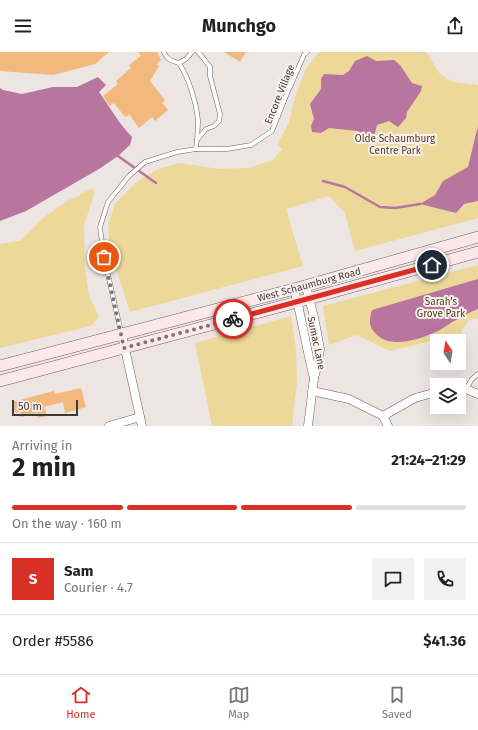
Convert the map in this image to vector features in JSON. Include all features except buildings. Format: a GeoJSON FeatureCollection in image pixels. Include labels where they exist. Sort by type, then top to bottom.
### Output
{"type":"FeatureCollection","features":[{"type":"Feature","properties":{"kind":"main road","name":"West Schaumburg Road"},"geometry":{"type":"LineString","coordinates":[[0,366],[306,286],[478,237]]}},
{"type":"Feature","properties":{"kind":"main road","name":"West Schaumburg Road"},"geometry":{"type":"LineString","coordinates":[[0,381],[310,299],[478,252]]}},
{"type":"Feature","properties":{"kind":"street","name":"Sumac Lane"},"geometry":{"type":"LineString","coordinates":[[306,286],[320,349],[314,378],[308,426]]}},
{"type":"Feature","properties":{"kind":"street","name":"Sumac Lane"},"geometry":{"type":"LineString","coordinates":[[294,289],[314,378]]}},
{"type":"Feature","properties":{"kind":"street"},"geometry":{"type":"LineString","coordinates":[[122,335],[142,426]]}},
{"type":"Feature","properties":{"kind":"street"},"geometry":{"type":"LineString","coordinates":[[466,390],[478,394]]}},
{"type":"Feature","properties":{"kind":"street"},"geometry":{"type":"LineString","coordinates":[[312,391],[349,399],[383,416],[388,426]]}},
{"type":"Feature","properties":{"kind":"street"},"geometry":{"type":"LineString","coordinates":[[383,416],[415,398],[430,394]]}},
{"type":"Feature","properties":{"kind":"street"},"geometry":{"type":"LineString","coordinates":[[109,426],[140,417]]}},
{"type":"Feature","properties":{"kind":"lane"},"geometry":{"type":"LineString","coordinates":[[164,52],[168,59],[180,63],[186,74],[196,109],[198,125],[196,149]]}},
{"type":"Feature","properties":{"kind":"lane"},"geometry":{"type":"LineString","coordinates":[[180,63],[192,52]]}},
{"type":"Feature","properties":{"kind":"lane"},"geometry":{"type":"LineString","coordinates":[[197,140],[206,129],[214,126],[219,121],[220,114],[210,76],[210,67],[198,52]]}},
{"type":"Feature","properties":{"kind":"lane","name":"Encore Village"},"geometry":{"type":"LineString","coordinates":[[122,335],[104,257],[100,227],[108,202],[129,176],[145,162],[176,152],[196,149],[227,149],[251,145],[272,131],[304,53]]}},
{"type":"Feature","properties":{"kind":"lane"},"geometry":{"type":"LineString","coordinates":[[466,385],[478,374]]}},
{"type":"Feature","properties":{"kind":"green space","name":"Olde Schaumburg Centre Park"},"geometry":{"type":"Polygon","coordinates":[[[319,52],[426,52],[440,74],[453,82],[478,85],[478,218],[355,251],[345,213],[329,196],[286,209],[303,266],[130,312],[110,250],[108,224],[115,204],[136,182],[158,169],[179,163],[219,169],[249,168],[273,160],[282,149],[277,145],[289,122],[294,100],[305,70],[319,52]]]}},
{"type":"Feature","properties":{"kind":"green space"},"geometry":{"type":"Polygon","coordinates":[[[93,188],[94,195],[84,225],[85,268],[89,296],[99,317],[91,326],[0,348],[0,244],[20,241],[44,217],[69,200],[93,188]]]}},
{"type":"Feature","properties":{"kind":"green space","name":"Sarah's Grove Park"},"geometry":{"type":"Polygon","coordinates":[[[478,265],[478,319],[475,318],[468,321],[460,334],[430,334],[430,341],[390,351],[357,335],[329,345],[323,306],[478,265]]]}},
{"type":"Feature","properties":{"kind":"green space"},"geometry":{"type":"Polygon","coordinates":[[[291,316],[296,349],[297,382],[292,426],[212,426],[195,343],[291,316]]]}},
{"type":"Feature","properties":{"kind":"shaded area"},"geometry":{"type":"Polygon","coordinates":[[[367,56],[376,61],[394,60],[400,65],[412,83],[422,86],[421,91],[407,112],[406,118],[398,127],[389,121],[377,125],[374,137],[366,139],[358,131],[329,128],[321,133],[312,132],[311,126],[314,119],[310,104],[321,89],[321,79],[324,74],[343,75],[349,71],[355,61],[367,56]]]}},
{"type":"Feature","properties":{"kind":"shaded area"},"geometry":{"type":"Polygon","coordinates":[[[98,77],[106,85],[99,92],[132,137],[130,145],[118,156],[99,169],[26,211],[0,221],[0,88],[22,94],[53,87],[77,87],[98,77]]]}},
{"type":"Feature","properties":{"kind":"shaded area"},"geometry":{"type":"Polygon","coordinates":[[[478,127],[478,201],[464,204],[456,213],[420,204],[435,195],[443,181],[468,167],[478,127]]]}},
{"type":"Feature","properties":{"kind":"shaded area"},"geometry":{"type":"Polygon","coordinates":[[[478,279],[478,309],[438,331],[423,337],[398,342],[383,339],[372,329],[370,320],[372,310],[478,279]]]}},
{"type":"Feature","properties":{"kind":"waterway"},"geometry":{"type":"LineString","coordinates":[[118,156],[156,183]]}},
{"type":"Feature","properties":{"kind":"waterway"},"geometry":{"type":"LineString","coordinates":[[323,181],[345,187],[380,207],[395,208],[420,204]]}},
{"type":"Feature","properties":{"kind":"way so far"},"geometry":{"type":"LineString","coordinates":[[104,257],[124,348],[233,319]]}},
{"type":"Feature","properties":{"kind":"route"},"geometry":{"type":"LineString","coordinates":[[233,319],[432,265]]}}]}
